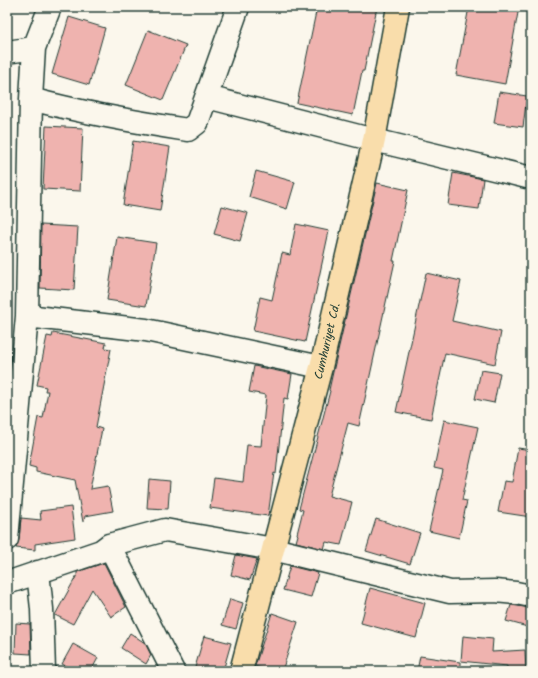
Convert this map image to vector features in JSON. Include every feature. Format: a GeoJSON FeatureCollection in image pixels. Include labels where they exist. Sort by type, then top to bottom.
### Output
{"type":"FeatureCollection","features":[{"type":"Feature","properties":{"kind":"main road","name":"Cumhuriyet Cd."},"geometry":{"type":"LineString","coordinates":[[241,671],[321,367],[374,140],[398,7]]}},
{"type":"Feature","properties":{"kind":"street"},"geometry":{"type":"LineString","coordinates":[[7,539],[27,316],[31,99],[34,48],[50,7]]}},
{"type":"Feature","properties":{"kind":"street"},"geometry":{"type":"LineString","coordinates":[[31,99],[76,111],[139,123],[188,130],[197,123],[238,7]]}},
{"type":"Feature","properties":{"kind":"street"},"geometry":{"type":"LineString","coordinates":[[7,52],[34,48]]}},
{"type":"Feature","properties":{"kind":"street"},"geometry":{"type":"LineString","coordinates":[[207,97],[374,140],[531,178]]}},
{"type":"Feature","properties":{"kind":"street"},"geometry":{"type":"LineString","coordinates":[[27,316],[146,330],[321,367]]}},
{"type":"Feature","properties":{"kind":"street"},"geometry":{"type":"LineString","coordinates":[[7,583],[101,551],[109,545],[165,530],[273,549],[450,592],[495,590],[531,596]]}},
{"type":"Feature","properties":{"kind":"street"},"geometry":{"type":"LineString","coordinates":[[109,545],[173,671]]}},
{"type":"Feature","properties":{"kind":"street"},"geometry":{"type":"LineString","coordinates":[[38,572],[42,609],[44,671]]}},
{"type":"Feature","properties":{"kind":"building"},"geometry":{"type":"Polygon","coordinates":[[[317,7],[377,7],[353,115],[297,103],[317,7]]]}},
{"type":"Feature","properties":{"kind":"building"},"geometry":{"type":"Polygon","coordinates":[[[469,7],[519,7],[505,84],[456,75],[469,7]]]}},
{"type":"Feature","properties":{"kind":"building"},"geometry":{"type":"Polygon","coordinates":[[[69,17],[105,28],[89,85],[52,74],[69,17]]]}},
{"type":"Feature","properties":{"kind":"building"},"geometry":{"type":"Polygon","coordinates":[[[148,30],[186,45],[163,100],[126,85],[148,30]]]}},
{"type":"Feature","properties":{"kind":"building"},"geometry":{"type":"Polygon","coordinates":[[[499,92],[527,96],[523,127],[494,123],[499,92]]]}},
{"type":"Feature","properties":{"kind":"building"},"geometry":{"type":"Polygon","coordinates":[[[46,126],[83,128],[80,191],[43,189],[46,126]]]}},
{"type":"Feature","properties":{"kind":"building"},"geometry":{"type":"Polygon","coordinates":[[[133,141],[170,147],[160,211],[123,205],[133,141]]]}},
{"type":"Feature","properties":{"kind":"building"},"geometry":{"type":"Polygon","coordinates":[[[256,171],[295,182],[287,209],[249,197],[256,171]]]}},
{"type":"Feature","properties":{"kind":"building"},"geometry":{"type":"Polygon","coordinates":[[[453,173],[483,179],[479,209],[448,205],[453,173]]]}},
{"type":"Feature","properties":{"kind":"building"},"geometry":{"type":"Polygon","coordinates":[[[377,183],[408,190],[393,261],[395,261],[359,426],[348,423],[329,496],[352,502],[341,545],[326,542],[324,549],[296,542],[303,510],[299,509],[330,391],[333,372],[377,183]]]}},
{"type":"Feature","properties":{"kind":"building"},"geometry":{"type":"Polygon","coordinates":[[[222,206],[248,213],[240,241],[214,234],[222,206]]]}},
{"type":"Feature","properties":{"kind":"building"},"geometry":{"type":"Polygon","coordinates":[[[296,224],[329,231],[305,342],[253,331],[260,297],[272,300],[282,253],[290,255],[296,224]]]}},
{"type":"Feature","properties":{"kind":"building"},"geometry":{"type":"Polygon","coordinates":[[[41,225],[78,227],[74,290],[40,288],[41,225]]]}},
{"type":"Feature","properties":{"kind":"building"},"geometry":{"type":"Polygon","coordinates":[[[117,237],[156,243],[146,306],[107,300],[117,237]]]}},
{"type":"Feature","properties":{"kind":"building"},"geometry":{"type":"Polygon","coordinates":[[[426,273],[461,281],[452,321],[501,332],[495,364],[445,353],[431,419],[396,412],[426,273]]]}},
{"type":"Feature","properties":{"kind":"building"},"geometry":{"type":"Polygon","coordinates":[[[53,333],[106,343],[105,348],[111,349],[96,427],[102,429],[90,489],[108,486],[113,511],[85,516],[84,522],[75,480],[36,472],[36,468],[29,466],[38,417],[43,418],[48,391],[45,391],[46,387],[37,385],[47,336],[52,337],[53,333]]]}},
{"type":"Feature","properties":{"kind":"building"},"geometry":{"type":"Polygon","coordinates":[[[254,366],[292,374],[288,399],[284,398],[276,474],[274,473],[268,516],[210,508],[214,478],[243,482],[247,445],[261,446],[266,395],[249,392],[254,366]]]}},
{"type":"Feature","properties":{"kind":"building"},"geometry":{"type":"Polygon","coordinates":[[[481,370],[500,373],[494,403],[475,399],[481,370]]]}},
{"type":"Feature","properties":{"kind":"building"},"geometry":{"type":"Polygon","coordinates":[[[444,420],[478,427],[462,500],[467,501],[459,538],[429,531],[443,470],[434,468],[444,420]]]}},
{"type":"Feature","properties":{"kind":"building"},"geometry":{"type":"Polygon","coordinates":[[[518,448],[531,450],[531,517],[498,512],[504,481],[512,482],[518,448]]]}},
{"type":"Feature","properties":{"kind":"building"},"geometry":{"type":"Polygon","coordinates":[[[149,479],[170,481],[168,509],[147,508],[149,479]]]}},
{"type":"Feature","properties":{"kind":"building"},"geometry":{"type":"Polygon","coordinates":[[[71,507],[75,538],[35,544],[35,550],[16,548],[19,540],[21,518],[41,520],[40,511],[71,507]]]}},
{"type":"Feature","properties":{"kind":"building"},"geometry":{"type":"Polygon","coordinates":[[[376,519],[420,533],[410,564],[366,551],[376,519]]]}},
{"type":"Feature","properties":{"kind":"building"},"geometry":{"type":"Polygon","coordinates":[[[236,555],[257,559],[250,580],[231,575],[236,555]]]}},
{"type":"Feature","properties":{"kind":"building"},"geometry":{"type":"Polygon","coordinates":[[[104,563],[126,607],[111,617],[92,589],[73,624],[55,615],[77,575],[77,572],[104,563]]]}},
{"type":"Feature","properties":{"kind":"building"},"geometry":{"type":"Polygon","coordinates":[[[290,566],[318,573],[311,597],[283,590],[290,566]]]}},
{"type":"Feature","properties":{"kind":"building"},"geometry":{"type":"Polygon","coordinates":[[[370,588],[425,603],[416,638],[361,623],[370,588]]]}},
{"type":"Feature","properties":{"kind":"building"},"geometry":{"type":"Polygon","coordinates":[[[230,599],[243,603],[236,629],[222,625],[230,599]]]}},
{"type":"Feature","properties":{"kind":"building"},"geometry":{"type":"Polygon","coordinates":[[[511,605],[531,608],[531,628],[506,621],[511,605]]]}},
{"type":"Feature","properties":{"kind":"building"},"geometry":{"type":"Polygon","coordinates":[[[272,613],[298,622],[282,671],[269,671],[255,666],[272,613]]]}},
{"type":"Feature","properties":{"kind":"building"},"geometry":{"type":"Polygon","coordinates":[[[16,623],[30,624],[31,654],[15,653],[16,623]]]}},
{"type":"Feature","properties":{"kind":"building"},"geometry":{"type":"Polygon","coordinates":[[[130,633],[145,643],[151,655],[146,664],[121,648],[130,633]]]}},
{"type":"Feature","properties":{"kind":"building"},"geometry":{"type":"Polygon","coordinates":[[[204,636],[231,643],[223,671],[194,671],[204,636]]]}},
{"type":"Feature","properties":{"kind":"building"},"geometry":{"type":"Polygon","coordinates":[[[463,636],[493,639],[492,652],[525,650],[526,671],[507,671],[507,666],[461,661],[463,636]]]}},
{"type":"Feature","properties":{"kind":"building"},"geometry":{"type":"Polygon","coordinates":[[[73,644],[98,658],[91,671],[75,671],[62,664],[73,644]]]}},
{"type":"Feature","properties":{"kind":"building"},"geometry":{"type":"Polygon","coordinates":[[[420,656],[460,662],[460,671],[417,671],[420,656]]]}}]}
